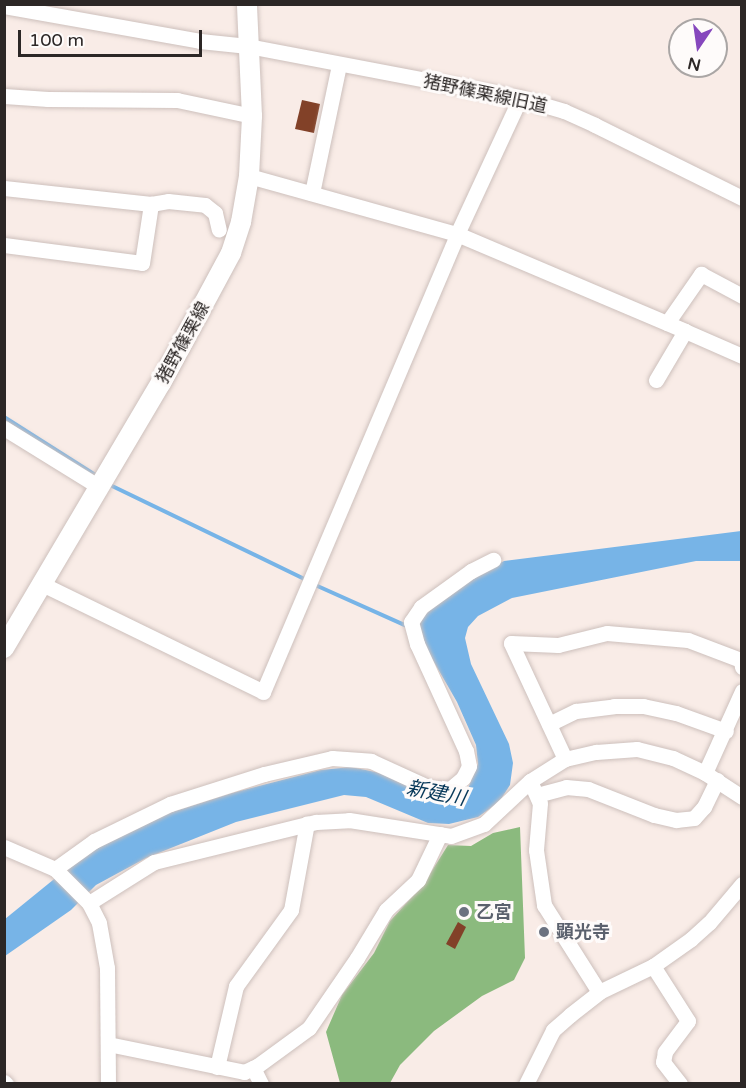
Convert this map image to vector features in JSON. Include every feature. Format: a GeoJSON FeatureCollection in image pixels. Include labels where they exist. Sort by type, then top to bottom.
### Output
{"type":"FeatureCollection","features":[{"type":"Feature","properties":{"kind":"main road","name":"猪野篠栗線"},"geometry":{"type":"LineString","coordinates":[[4,648],[219,279],[242,222],[249,176],[252,116],[248,4]]}},
{"type":"Feature","properties":{"kind":"street","name":"猪野篠栗線旧道"},"geometry":{"type":"LineString","coordinates":[[4,6],[200,41],[248,46],[520,98],[564,111],[595,125],[741,198]]}},
{"type":"Feature","properties":{"kind":"street"},"geometry":{"type":"LineString","coordinates":[[312,194],[339,65]]}},
{"type":"Feature","properties":{"kind":"street"},"geometry":{"type":"LineString","coordinates":[[4,96],[48,99],[177,100],[252,116]]}},
{"type":"Feature","properties":{"kind":"street"},"geometry":{"type":"LineString","coordinates":[[42,584],[262,692],[457,234],[520,98]]}},
{"type":"Feature","properties":{"kind":"street"},"geometry":{"type":"LineString","coordinates":[[249,176],[457,234],[741,356]]}},
{"type":"Feature","properties":{"kind":"street"},"geometry":{"type":"LineString","coordinates":[[4,188],[151,204],[168,201],[205,205],[215,213],[219,230]]}},
{"type":"Feature","properties":{"kind":"street"},"geometry":{"type":"LineString","coordinates":[[4,245],[142,263],[151,204]]}},
{"type":"Feature","properties":{"kind":"street"},"geometry":{"type":"LineString","coordinates":[[667,323],[701,274],[741,296]]}},
{"type":"Feature","properties":{"kind":"street"},"geometry":{"type":"LineString","coordinates":[[656,380],[686,331]]}},
{"type":"Feature","properties":{"kind":"street"},"geometry":{"type":"LineString","coordinates":[[4,428],[99,487]]}},
{"type":"Feature","properties":{"kind":"street"},"geometry":{"type":"LineString","coordinates":[[55,868],[94,841],[170,804],[264,774],[332,758],[370,760],[430,788],[450,789],[463,778],[469,766],[466,751],[417,644],[411,622],[421,607],[471,571],[493,560]]}},
{"type":"Feature","properties":{"kind":"street"},"geometry":{"type":"LineString","coordinates":[[566,759],[512,643],[558,645],[607,633],[688,640],[741,660],[741,667]]}},
{"type":"Feature","properties":{"kind":"street"},"geometry":{"type":"LineString","coordinates":[[533,788],[588,789],[654,815],[676,820],[694,818],[704,807],[711,776],[741,691]]}},
{"type":"Feature","properties":{"kind":"street"},"geometry":{"type":"LineString","coordinates":[[549,724],[576,711],[614,706],[643,706],[676,713],[726,731]]}},
{"type":"Feature","properties":{"kind":"street"},"geometry":{"type":"LineString","coordinates":[[89,903],[154,862],[307,823],[350,820],[451,836],[484,824],[533,788],[566,759],[596,752],[637,749],[673,758],[711,776],[741,797]]}},
{"type":"Feature","properties":{"kind":"street"},"geometry":{"type":"LineString","coordinates":[[533,788],[540,803],[536,850],[544,905],[599,992]]}},
{"type":"Feature","properties":{"kind":"street"},"geometry":{"type":"LineString","coordinates":[[217,1067],[236,986],[291,910],[307,823]]}},
{"type":"Feature","properties":{"kind":"street"},"geometry":{"type":"LineString","coordinates":[[108,1044],[217,1067],[233,1077],[253,1068],[309,1028],[357,958],[386,910],[418,880],[440,834]]}},
{"type":"Feature","properties":{"kind":"street"},"geometry":{"type":"LineString","coordinates":[[4,847],[55,868],[89,903],[99,922],[104,942],[108,1083]]}},
{"type":"Feature","properties":{"kind":"street"},"geometry":{"type":"LineString","coordinates":[[526,1083],[553,1030],[599,992],[653,966],[709,923],[741,884]]}},
{"type":"Feature","properties":{"kind":"street"},"geometry":{"type":"LineString","coordinates":[[653,966],[688,1021],[665,1052],[663,1062],[680,1083]]}},
{"type":"Feature","properties":{"kind":"street"},"geometry":{"type":"LineString","coordinates":[[253,1068],[261,1083]]}},
{"type":"Feature","properties":{"kind":"green space"},"geometry":{"type":"Polygon","coordinates":[[[520,827],[525,958],[514,980],[482,996],[434,1031],[400,1065],[390,1083],[340,1083],[326,1032],[342,995],[374,953],[390,921],[423,885],[448,845],[471,846],[493,833],[520,827]]]}},
{"type":"Feature","properties":{"kind":"water","name":"新建川"},"geometry":{"type":"Polygon","coordinates":[[[741,531],[741,561],[696,561],[512,598],[478,616],[468,627],[465,638],[471,664],[509,744],[513,763],[510,785],[499,802],[478,817],[449,824],[428,823],[366,797],[344,795],[236,822],[146,858],[96,885],[71,910],[5,956],[5,919],[85,854],[169,813],[232,793],[321,770],[351,767],[385,774],[445,796],[467,791],[478,764],[476,745],[457,702],[419,636],[417,624],[425,612],[469,579],[504,561],[741,531]]]}},
{"type":"Feature","properties":{"kind":"building"},"geometry":{"type":"Polygon","coordinates":[[[302,100],[320,104],[314,133],[295,129],[302,100]]]}},
{"type":"Feature","properties":{"kind":"building"},"geometry":{"type":"Polygon","coordinates":[[[458,922],[466,927],[455,949],[446,944],[458,922]]]}},
{"type":"Feature","properties":{"kind":"waterway"},"geometry":{"type":"LineString","coordinates":[[4,417],[97,476]]}},
{"type":"Feature","properties":{"kind":"waterway"},"geometry":{"type":"LineString","coordinates":[[108,484],[307,580]]}},
{"type":"Feature","properties":{"kind":"waterway"},"geometry":{"type":"LineString","coordinates":[[313,584],[407,626]]}},
{"type":"Feature","properties":{"kind":"place","name":"乙宮"},"geometry":{"type":"Point","coordinates":[464,912]}},
{"type":"Feature","properties":{"kind":"place","name":"顕光寺"},"geometry":{"type":"Point","coordinates":[544,932]}}]}
